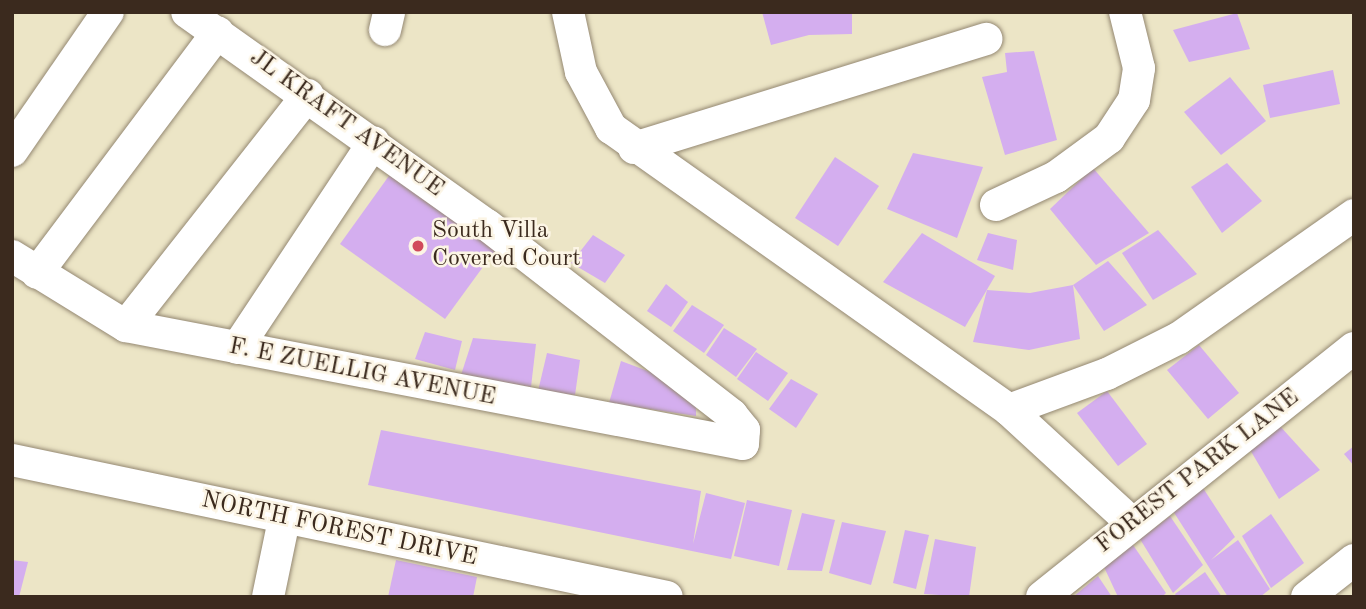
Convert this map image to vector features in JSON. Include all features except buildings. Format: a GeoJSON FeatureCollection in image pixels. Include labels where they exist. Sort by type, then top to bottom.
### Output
{"type":"FeatureCollection","features":[{"type":"Feature","properties":{"kind":"street"},"geometry":{"type":"LineString","coordinates":[[12,151],[108,12]]}},
{"type":"Feature","properties":{"kind":"street","name":"JL KRAFT AVENUE"},"geometry":{"type":"LineString","coordinates":[[187,12],[374,142],[732,415],[745,438],[730,446]]}},
{"type":"Feature","properties":{"kind":"street"},"geometry":{"type":"LineString","coordinates":[[568,12],[594,102],[634,148],[1009,410],[1132,523]]}},
{"type":"Feature","properties":{"kind":"street"},"geometry":{"type":"LineString","coordinates":[[996,205],[1056,177],[1110,138],[1134,100],[1139,68],[1125,12]]}},
{"type":"Feature","properties":{"kind":"street"},"geometry":{"type":"LineString","coordinates":[[25,265],[218,32]]}},
{"type":"Feature","properties":{"kind":"street"},"geometry":{"type":"LineString","coordinates":[[634,148],[987,39]]}},
{"type":"Feature","properties":{"kind":"street"},"geometry":{"type":"LineString","coordinates":[[126,326],[308,95]]}},
{"type":"Feature","properties":{"kind":"street"},"geometry":{"type":"LineString","coordinates":[[237,348],[374,142]]}},
{"type":"Feature","properties":{"kind":"street"},"geometry":{"type":"LineString","coordinates":[[1009,410],[1107,374],[1179,338],[1354,215]]}},
{"type":"Feature","properties":{"kind":"street","name":"F. E ZUELLIG AVENUE"},"geometry":{"type":"LineString","coordinates":[[25,265],[126,326],[730,446]]}},
{"type":"Feature","properties":{"kind":"street","name":"FOREST PARK LANE"},"geometry":{"type":"LineString","coordinates":[[1042,597],[1354,348]]}},
{"type":"Feature","properties":{"kind":"street","name":"NORTH FOREST DRIVE"},"geometry":{"type":"LineString","coordinates":[[12,460],[284,520],[667,597]]}},
{"type":"Feature","properties":{"kind":"street"},"geometry":{"type":"LineString","coordinates":[[268,597],[284,520]]}},
{"type":"Feature","properties":{"kind":"street"},"geometry":{"type":"LineString","coordinates":[[1307,597],[1354,560]]}},
{"type":"Feature","properties":{"kind":"place","name":"South Villa Covered Court"},"geometry":{"type":"Point","coordinates":[418,246]}}]}
